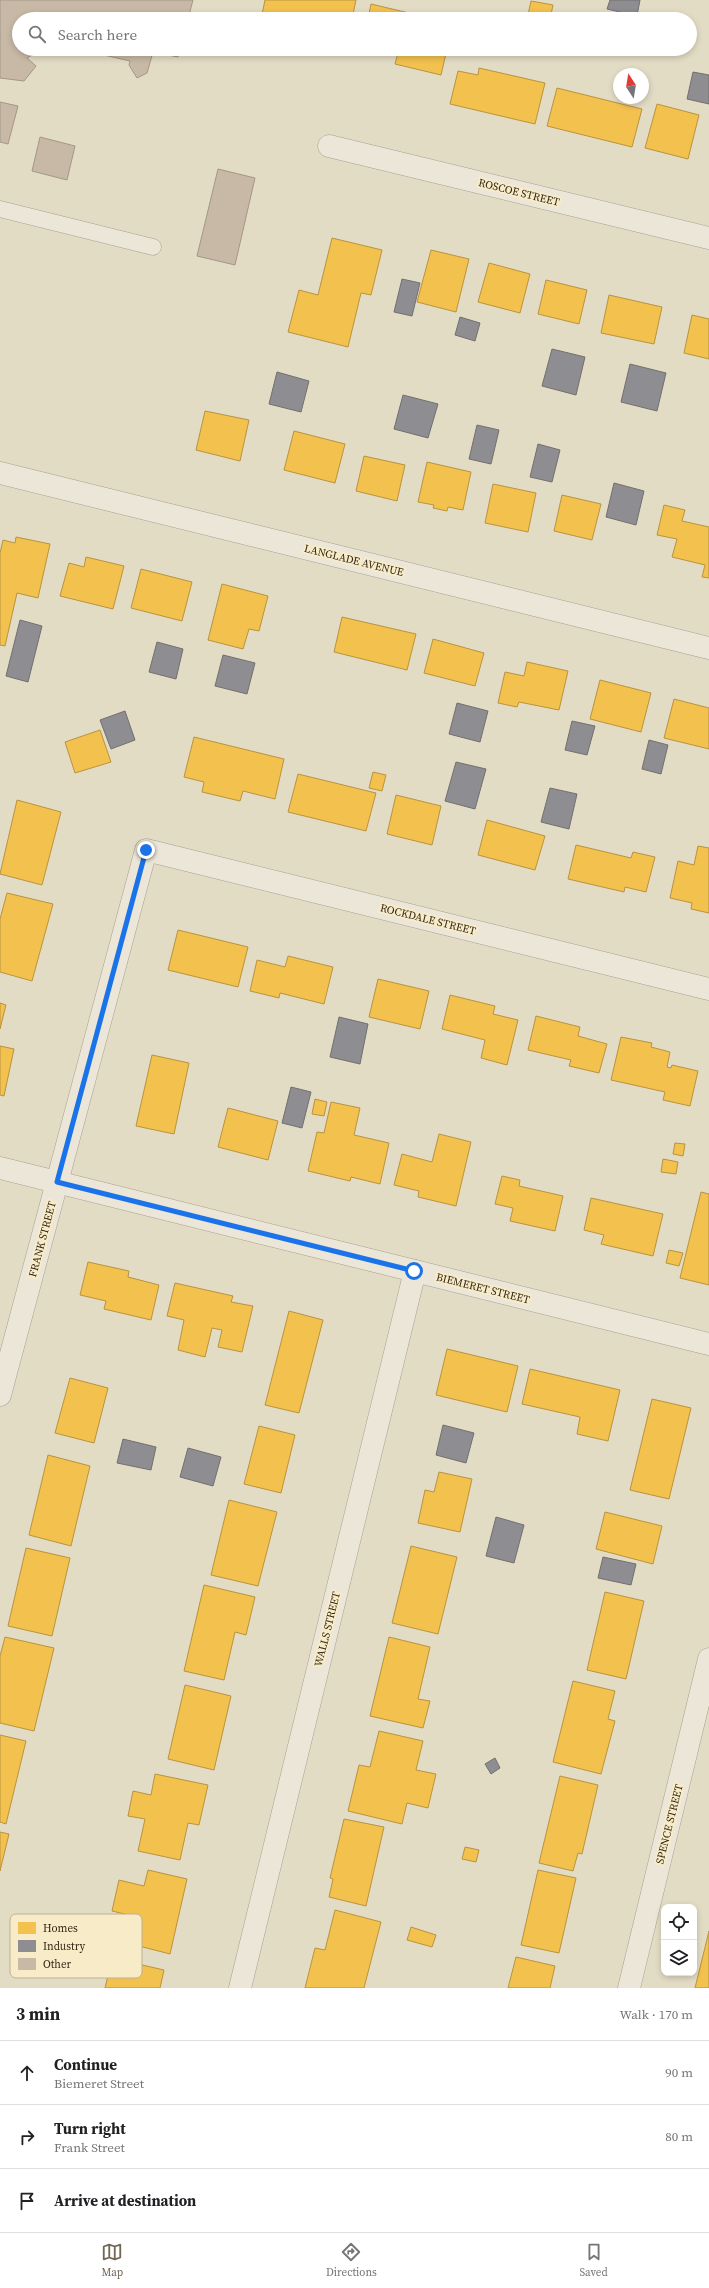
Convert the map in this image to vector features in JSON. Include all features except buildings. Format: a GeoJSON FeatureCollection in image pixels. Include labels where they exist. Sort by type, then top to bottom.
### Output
{"type":"FeatureCollection","features":[{"type":"Feature","properties":{"kind":"street","name":"ROSCOE STREET"},"geometry":{"type":"LineString","coordinates":[[329,146],[709,238]]}},
{"type":"Feature","properties":{"kind":"street","name":"LANGLADE AVENUE"},"geometry":{"type":"LineString","coordinates":[[0,473],[709,648]]}},
{"type":"Feature","properties":{"kind":"street","name":"ROCKDALE STREET"},"geometry":{"type":"LineString","coordinates":[[146,850],[709,989]]}},
{"type":"Feature","properties":{"kind":"street","name":"FRANK STREET"},"geometry":{"type":"LineString","coordinates":[[0,1395],[146,850]]}},
{"type":"Feature","properties":{"kind":"street","name":"BIEMERET STREET"},"geometry":{"type":"LineString","coordinates":[[0,1168],[709,1344]]}},
{"type":"Feature","properties":{"kind":"street","name":"WALLS STREET"},"geometry":{"type":"LineString","coordinates":[[240,1988],[414,1271]]}},
{"type":"Feature","properties":{"kind":"street","name":"SPENCE STREET"},"geometry":{"type":"LineString","coordinates":[[629,1988],[709,1659]]}},
{"type":"Feature","properties":{"kind":"lane"},"geometry":{"type":"LineString","coordinates":[[0,209],[154,247]]}},
{"type":"Feature","properties":{"kind":"route"},"geometry":{"type":"LineString","coordinates":[[146,850],[57,1182],[414,1271]]}}]}
